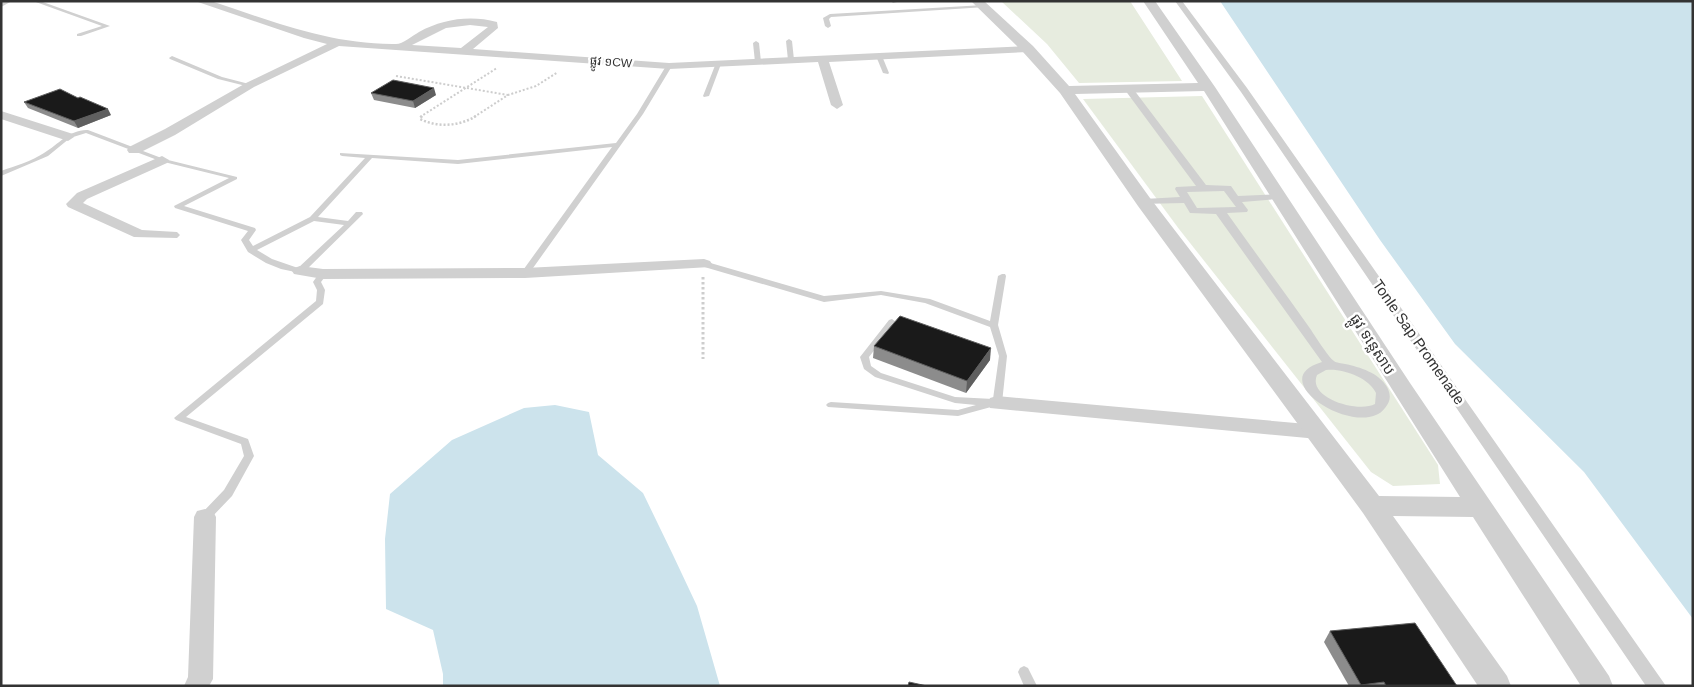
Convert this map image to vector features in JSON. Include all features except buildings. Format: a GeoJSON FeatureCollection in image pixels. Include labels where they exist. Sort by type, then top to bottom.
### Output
{"type":"FeatureCollection","features":[{"type":"Feature","properties":{"kind":"street"},"geometry":{"type":"LineString","coordinates":[[1,3],[6,1]]}},
{"type":"Feature","properties":{"kind":"street","name":"ផ្លូវ ១CW"},"geometry":{"type":"LineString","coordinates":[[200,1],[308,36],[337,43],[669,66],[1028,48]]}},
{"type":"Feature","properties":{"kind":"street","name":"ផ្លូវ ទន្លេសាប"},"geometry":{"type":"LineString","coordinates":[[1149,1],[1208,87],[1479,507],[1598,686]]}},
{"type":"Feature","properties":{"kind":"street","name":"Tonle Sap Promenade"},"geometry":{"type":"LineString","coordinates":[[1178,1],[1244,90],[1657,686]]}},
{"type":"Feature","properties":{"kind":"street"},"geometry":{"type":"LineString","coordinates":[[980,4],[1028,48],[1065,90],[1144,202],[1372,506],[1496,686]]}},
{"type":"Feature","properties":{"kind":"street"},"geometry":{"type":"LineString","coordinates":[[401,48],[426,31],[443,24],[455,21],[487,22],[493,24],[494,28],[463,52]]}},
{"type":"Feature","properties":{"kind":"street"},"geometry":{"type":"LineString","coordinates":[[134,150],[170,132],[250,85],[337,43]]}},
{"type":"Feature","properties":{"kind":"street"},"geometry":{"type":"LineString","coordinates":[[822,58],[837,105]]}},
{"type":"Feature","properties":{"kind":"street"},"geometry":{"type":"LineString","coordinates":[[1065,90],[1208,87]]}},
{"type":"Feature","properties":{"kind":"street"},"geometry":{"type":"LineString","coordinates":[[1128,88],[1203,188]]}},
{"type":"Feature","properties":{"kind":"street"},"geometry":{"type":"LineString","coordinates":[[1,114],[68,137]]}},
{"type":"Feature","properties":{"kind":"street"},"geometry":{"type":"LineString","coordinates":[[162,160],[82,196],[73,204],[140,234],[172,235]]}},
{"type":"Feature","properties":{"kind":"street"},"geometry":{"type":"LineString","coordinates":[[1203,188],[1227,188],[1242,210],[1194,211],[1180,189],[1203,188]]}},
{"type":"Feature","properties":{"kind":"street"},"geometry":{"type":"LineString","coordinates":[[1235,199],[1277,196]]}},
{"type":"Feature","properties":{"kind":"street"},"geometry":{"type":"LineString","coordinates":[[1144,202],[1187,200]]}},
{"type":"Feature","properties":{"kind":"street"},"geometry":{"type":"LineString","coordinates":[[1219,210],[1330,365]]}},
{"type":"Feature","properties":{"kind":"street"},"geometry":{"type":"LineString","coordinates":[[300,271],[323,274],[525,273],[704,264]]}},
{"type":"Feature","properties":{"kind":"street"},"geometry":{"type":"LineString","coordinates":[[1330,365],[1353,369],[1366,375],[1379,387],[1383,400],[1380,406],[1362,412],[1343,410],[1330,404],[1313,390],[1308,380],[1312,372],[1323,366],[1330,365]]}},
{"type":"Feature","properties":{"kind":"street"},"geometry":{"type":"LineString","coordinates":[[1379,387],[1402,388]]}},
{"type":"Feature","properties":{"kind":"street"},"geometry":{"type":"LineString","coordinates":[[1287,393],[1313,390]]}},
{"type":"Feature","properties":{"kind":"street"},"geometry":{"type":"LineString","coordinates":[[998,403],[1318,432]]}},
{"type":"Feature","properties":{"kind":"street"},"geometry":{"type":"LineString","coordinates":[[1372,506],[1479,507]]}},
{"type":"Feature","properties":{"kind":"street"},"geometry":{"type":"LineString","coordinates":[[196,686],[200,679],[205,517]]}},
{"type":"Feature","properties":{"kind":"lane"},"geometry":{"type":"LineString","coordinates":[[35,1],[107,26],[79,35]]}},
{"type":"Feature","properties":{"kind":"lane"},"geometry":{"type":"LineString","coordinates":[[893,2],[900,1]]}},
{"type":"Feature","properties":{"kind":"lane"},"geometry":{"type":"LineString","coordinates":[[828,26],[826,18],[830,16],[980,4]]}},
{"type":"Feature","properties":{"kind":"lane"},"geometry":{"type":"LineString","coordinates":[[789,40],[791,60]]}},
{"type":"Feature","properties":{"kind":"lane"},"geometry":{"type":"LineString","coordinates":[[756,43],[758,62]]}},
{"type":"Feature","properties":{"kind":"lane"},"geometry":{"type":"LineString","coordinates":[[879,56],[886,73]]}},
{"type":"Feature","properties":{"kind":"lane"},"geometry":{"type":"LineString","coordinates":[[172,58],[220,78],[250,85]]}},
{"type":"Feature","properties":{"kind":"lane"},"geometry":{"type":"LineString","coordinates":[[706,96],[718,64]]}},
{"type":"Feature","properties":{"kind":"lane"},"geometry":{"type":"LineString","coordinates":[[525,273],[640,114],[669,66]]}},
{"type":"Feature","properties":{"kind":"lane"},"geometry":{"type":"LineString","coordinates":[[1,174],[46,155],[68,137],[86,131],[162,160],[234,178],[178,206],[252,230],[245,240],[251,250],[273,265],[300,271],[359,214]]}},
{"type":"Feature","properties":{"kind":"lane"},"geometry":{"type":"LineString","coordinates":[[342,154],[458,162],[617,145]]}},
{"type":"Feature","properties":{"kind":"lane"},"geometry":{"type":"LineString","coordinates":[[251,250],[313,219],[370,156]]}},
{"type":"Feature","properties":{"kind":"lane"},"geometry":{"type":"LineString","coordinates":[[313,219],[348,223]]}},
{"type":"Feature","properties":{"kind":"lane"},"geometry":{"type":"LineString","coordinates":[[704,264],[824,299],[882,293],[927,301],[994,325]]}},
{"type":"Feature","properties":{"kind":"lane"},"geometry":{"type":"LineString","coordinates":[[205,517],[228,493],[249,456],[245,442],[179,418],[320,302],[321,290],[317,282],[323,274]]}},
{"type":"Feature","properties":{"kind":"lane"},"geometry":{"type":"LineString","coordinates":[[998,403],[1003,356],[994,325],[1002,276]]}},
{"type":"Feature","properties":{"kind":"lane"},"geometry":{"type":"LineString","coordinates":[[892,322],[864,357],[867,367],[878,375],[955,400],[998,403]]}},
{"type":"Feature","properties":{"kind":"lane"},"geometry":{"type":"LineString","coordinates":[[831,405],[958,413],[998,403]]}},
{"type":"Feature","properties":{"kind":"lane"},"geometry":{"type":"LineString","coordinates":[[1024,672],[1031,686]]}},
{"type":"Feature","properties":{"kind":"path"},"geometry":{"type":"LineString","coordinates":[[517,55],[420,117],[420,119],[426,122],[456,125],[465,122],[508,95],[536,86],[578,60]]}},
{"type":"Feature","properties":{"kind":"path"},"geometry":{"type":"LineString","coordinates":[[396,76],[508,95]]}},
{"type":"Feature","properties":{"kind":"path"},"geometry":{"type":"LineString","coordinates":[[703,359],[704,264]]}},
{"type":"Feature","properties":{"kind":"shaded area"},"geometry":{"type":"Polygon","coordinates":[[[1001,1],[1130,1],[1182,81],[1079,83],[1047,44],[1001,1]]]}},
{"type":"Feature","properties":{"kind":"shaded area"},"geometry":{"type":"Polygon","coordinates":[[[1202,96],[1438,465],[1440,484],[1393,486],[1371,472],[1179,229],[1083,99],[1202,96]]]}},
{"type":"Feature","properties":{"kind":"water"},"geometry":{"type":"Polygon","coordinates":[[[1220,1],[1693,1],[1693,619],[1584,472],[1455,344],[1380,240],[1220,1]]]}},
{"type":"Feature","properties":{"kind":"water"},"geometry":{"type":"Polygon","coordinates":[[[555,405],[589,412],[598,455],[643,493],[697,606],[720,686],[443,686],[443,674],[433,630],[386,609],[385,539],[390,494],[452,440],[524,408],[555,405]]]}}]}
